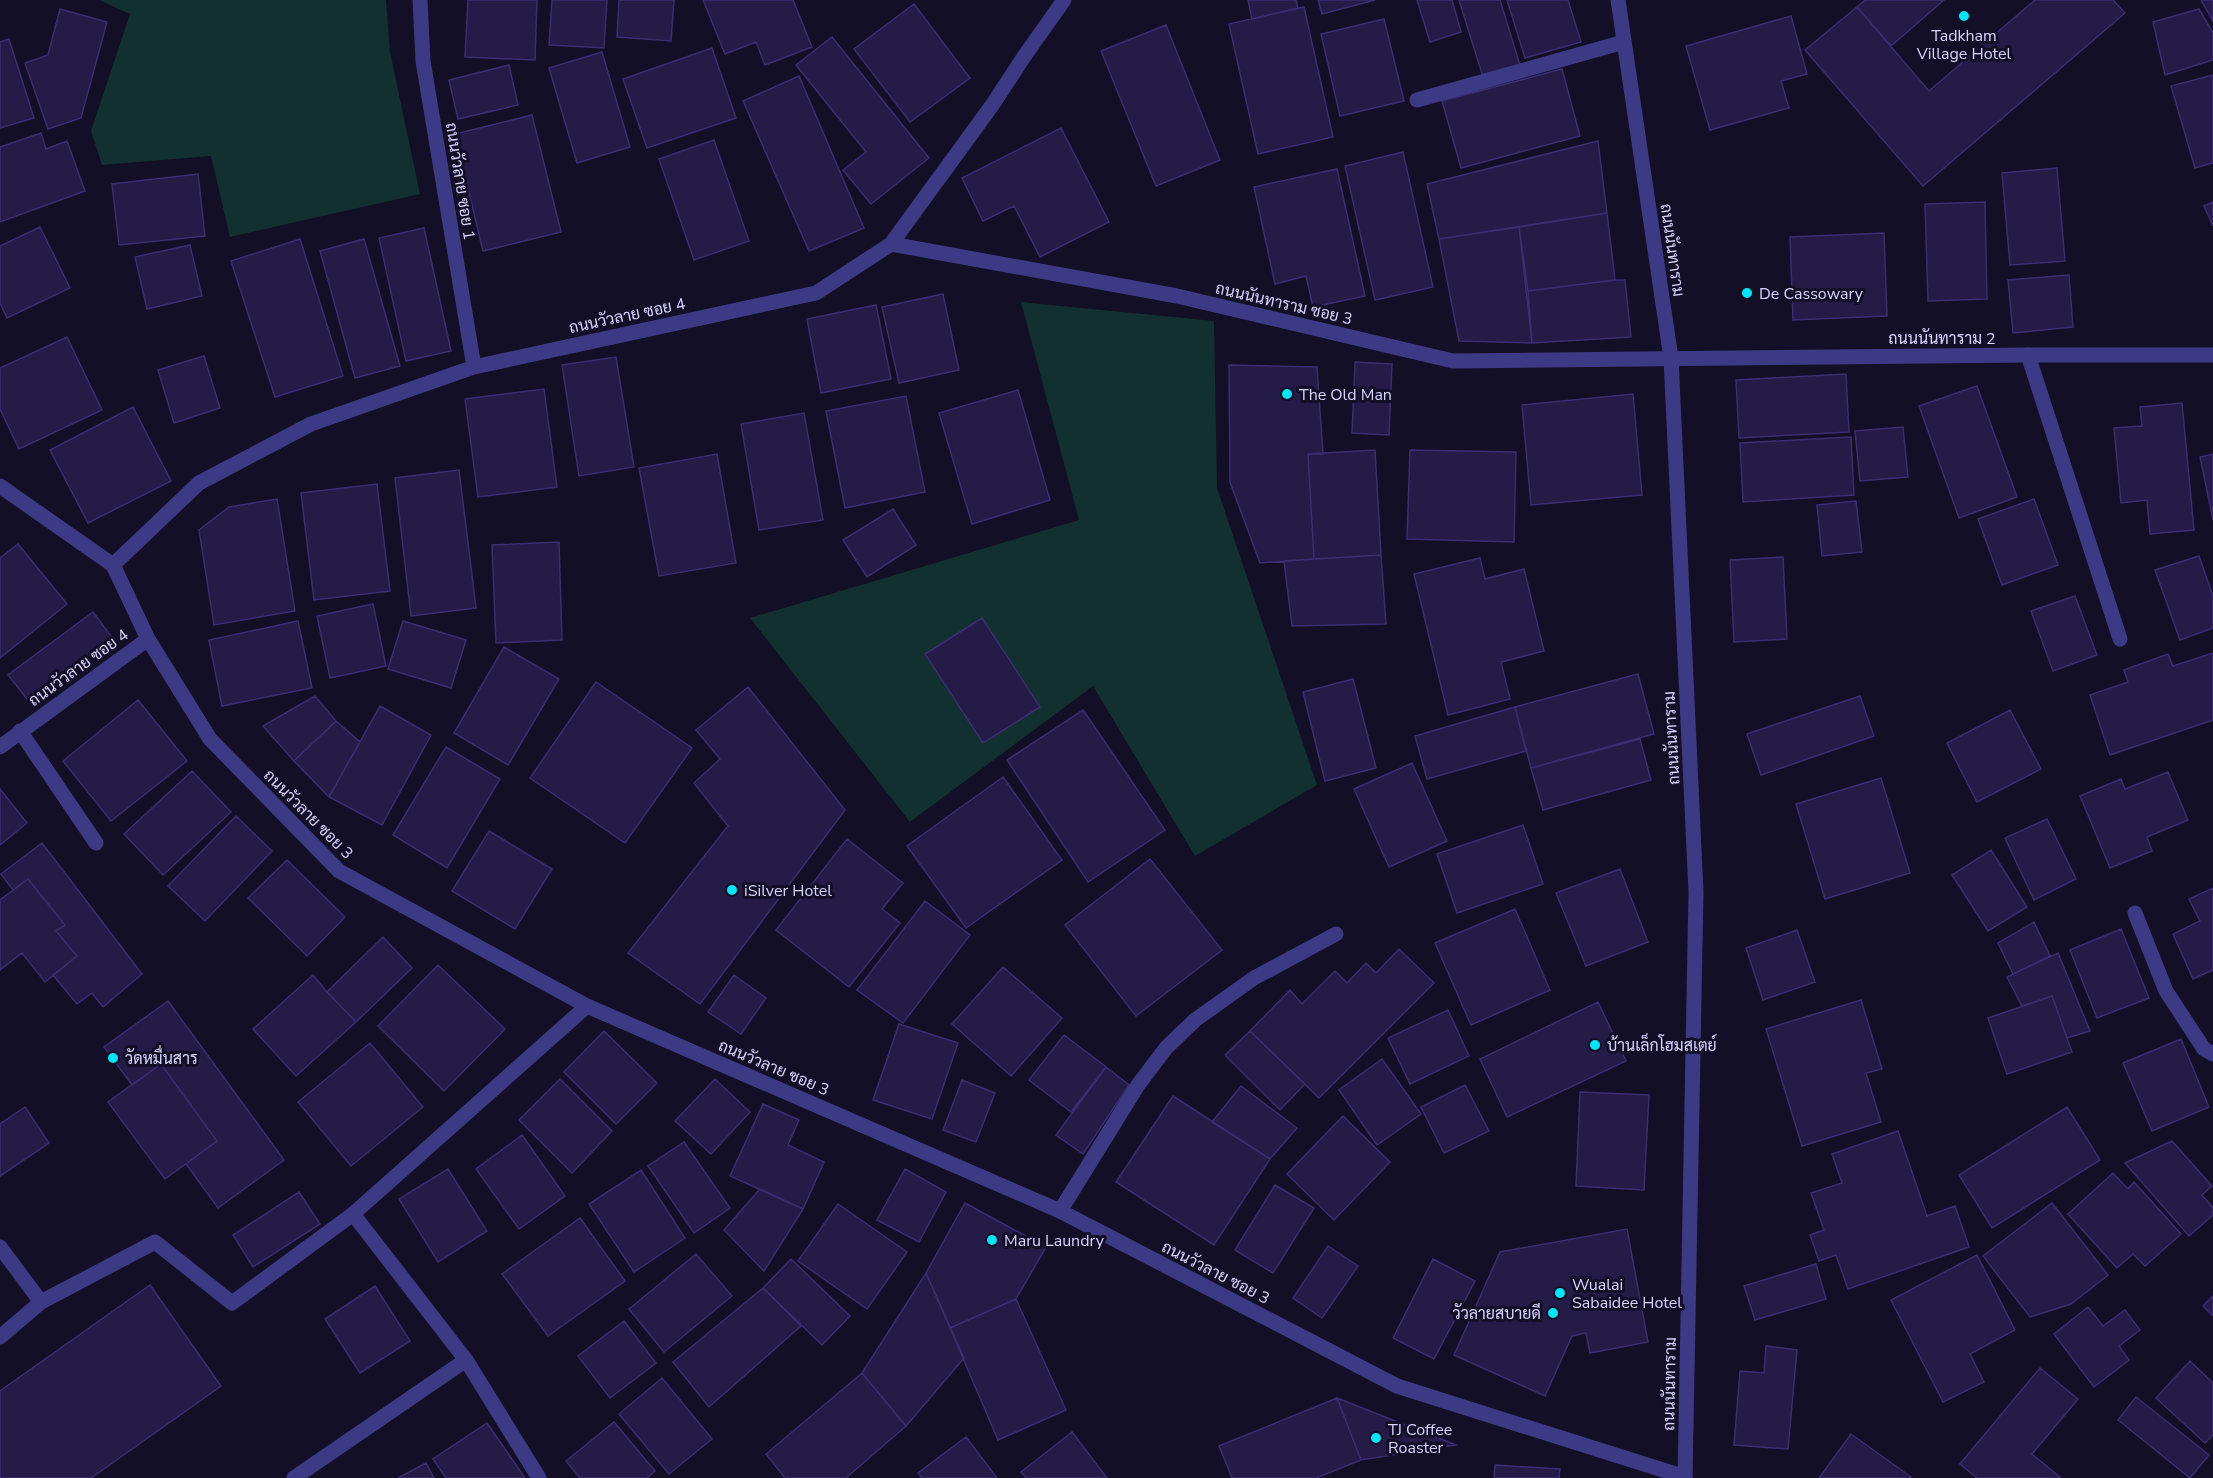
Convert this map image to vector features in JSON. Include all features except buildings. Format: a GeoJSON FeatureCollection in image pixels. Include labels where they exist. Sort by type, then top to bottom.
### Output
{"type":"FeatureCollection","features":[{"type":"Feature","properties":{"kind":"street","name":"ถนนวัวลาย ซอย 1"},"geometry":{"type":"LineString","coordinates":[[420,0],[423,61],[474,367]]}},
{"type":"Feature","properties":{"kind":"street","name":"ถนนวัวลาย ซอย 4"},"geometry":{"type":"LineString","coordinates":[[113,565],[199,483],[311,424],[474,367],[816,293],[891,244],[993,104],[1064,0]]}},
{"type":"Feature","properties":{"kind":"street","name":"ถนนนันทาราม"},"geometry":{"type":"LineString","coordinates":[[1618,0],[1671,358],[1696,892],[1685,1478]]}},
{"type":"Feature","properties":{"kind":"street"},"geometry":{"type":"LineString","coordinates":[[1417,100],[1624,42]]}},
{"type":"Feature","properties":{"kind":"street","name":"ถนนนันทาราม ซอย 3"},"geometry":{"type":"LineString","coordinates":[[891,244],[1177,296],[1453,361],[1671,358]]}},
{"type":"Feature","properties":{"kind":"street"},"geometry":{"type":"LineString","coordinates":[[2028,355],[2120,639]]}},
{"type":"Feature","properties":{"kind":"street","name":"ถนนนันทาราม 2"},"geometry":{"type":"LineString","coordinates":[[1671,358],[2213,355]]}},
{"type":"Feature","properties":{"kind":"street","name":"ถนนวัวลาย ซอย 3"},"geometry":{"type":"LineString","coordinates":[[0,486],[113,565],[148,639],[210,738],[339,871],[587,1006],[1060,1211],[1397,1386],[1685,1478]]}},
{"type":"Feature","properties":{"kind":"street","name":"ถนนวัวลาย ซอย 4"},"geometry":{"type":"LineString","coordinates":[[0,747],[148,639]]}},
{"type":"Feature","properties":{"kind":"street"},"geometry":{"type":"LineString","coordinates":[[20,731],[96,843]]}},
{"type":"Feature","properties":{"kind":"street"},"geometry":{"type":"LineString","coordinates":[[2135,913],[2166,991],[2204,1049],[2213,1054]]}},
{"type":"Feature","properties":{"kind":"street"},"geometry":{"type":"LineString","coordinates":[[1060,1211],[1138,1085],[1166,1048],[1195,1020],[1254,978],[1336,934]]}},
{"type":"Feature","properties":{"kind":"street"},"geometry":{"type":"LineString","coordinates":[[0,1337],[41,1302],[155,1242],[232,1303],[353,1214],[587,1006]]}},
{"type":"Feature","properties":{"kind":"street"},"geometry":{"type":"LineString","coordinates":[[353,1214],[466,1360],[538,1478]]}},
{"type":"Feature","properties":{"kind":"street"},"geometry":{"type":"LineString","coordinates":[[0,1247],[41,1302]]}},
{"type":"Feature","properties":{"kind":"street"},"geometry":{"type":"LineString","coordinates":[[294,1478],[466,1360]]}},
{"type":"Feature","properties":{"kind":"green space"},"geometry":{"type":"Polygon","coordinates":[[[99,0],[386,0],[390,52],[420,194],[230,237],[211,156],[102,165],[91,131],[130,14],[99,0]]]}},
{"type":"Feature","properties":{"kind":"green space"},"geometry":{"type":"Polygon","coordinates":[[[1021,302],[1214,321],[1217,488],[1317,785],[1195,856],[1093,686],[910,822],[750,618],[1079,520],[1021,302]]]}},
{"type":"Feature","properties":{"kind":"place","name":"Tadkham Village Hotel"},"geometry":{"type":"Point","coordinates":[1964,16]}},
{"type":"Feature","properties":{"kind":"place","name":"De Cassowary"},"geometry":{"type":"Point","coordinates":[1747,293]}},
{"type":"Feature","properties":{"kind":"place","name":"The Old Man"},"geometry":{"type":"Point","coordinates":[1287,394]}},
{"type":"Feature","properties":{"kind":"place","name":"iSilver Hotel"},"geometry":{"type":"Point","coordinates":[732,890]}},
{"type":"Feature","properties":{"kind":"place","name":"บ้านเล็กโฮมสเตย์"},"geometry":{"type":"Point","coordinates":[1595,1045]}},
{"type":"Feature","properties":{"kind":"place","name":"วัดหมื่นสาร"},"geometry":{"type":"Point","coordinates":[113,1058]}},
{"type":"Feature","properties":{"kind":"place","name":"Maru Laundry"},"geometry":{"type":"Point","coordinates":[992,1240]}},
{"type":"Feature","properties":{"kind":"place","name":"Wualai Sabaidee Hotel"},"geometry":{"type":"Point","coordinates":[1560,1293]}},
{"type":"Feature","properties":{"kind":"place","name":"วัวลายสบายดี"},"geometry":{"type":"Point","coordinates":[1553,1313]}},
{"type":"Feature","properties":{"kind":"place","name":"TJ Coffee Roaster"},"geometry":{"type":"Point","coordinates":[1376,1438]}}]}
